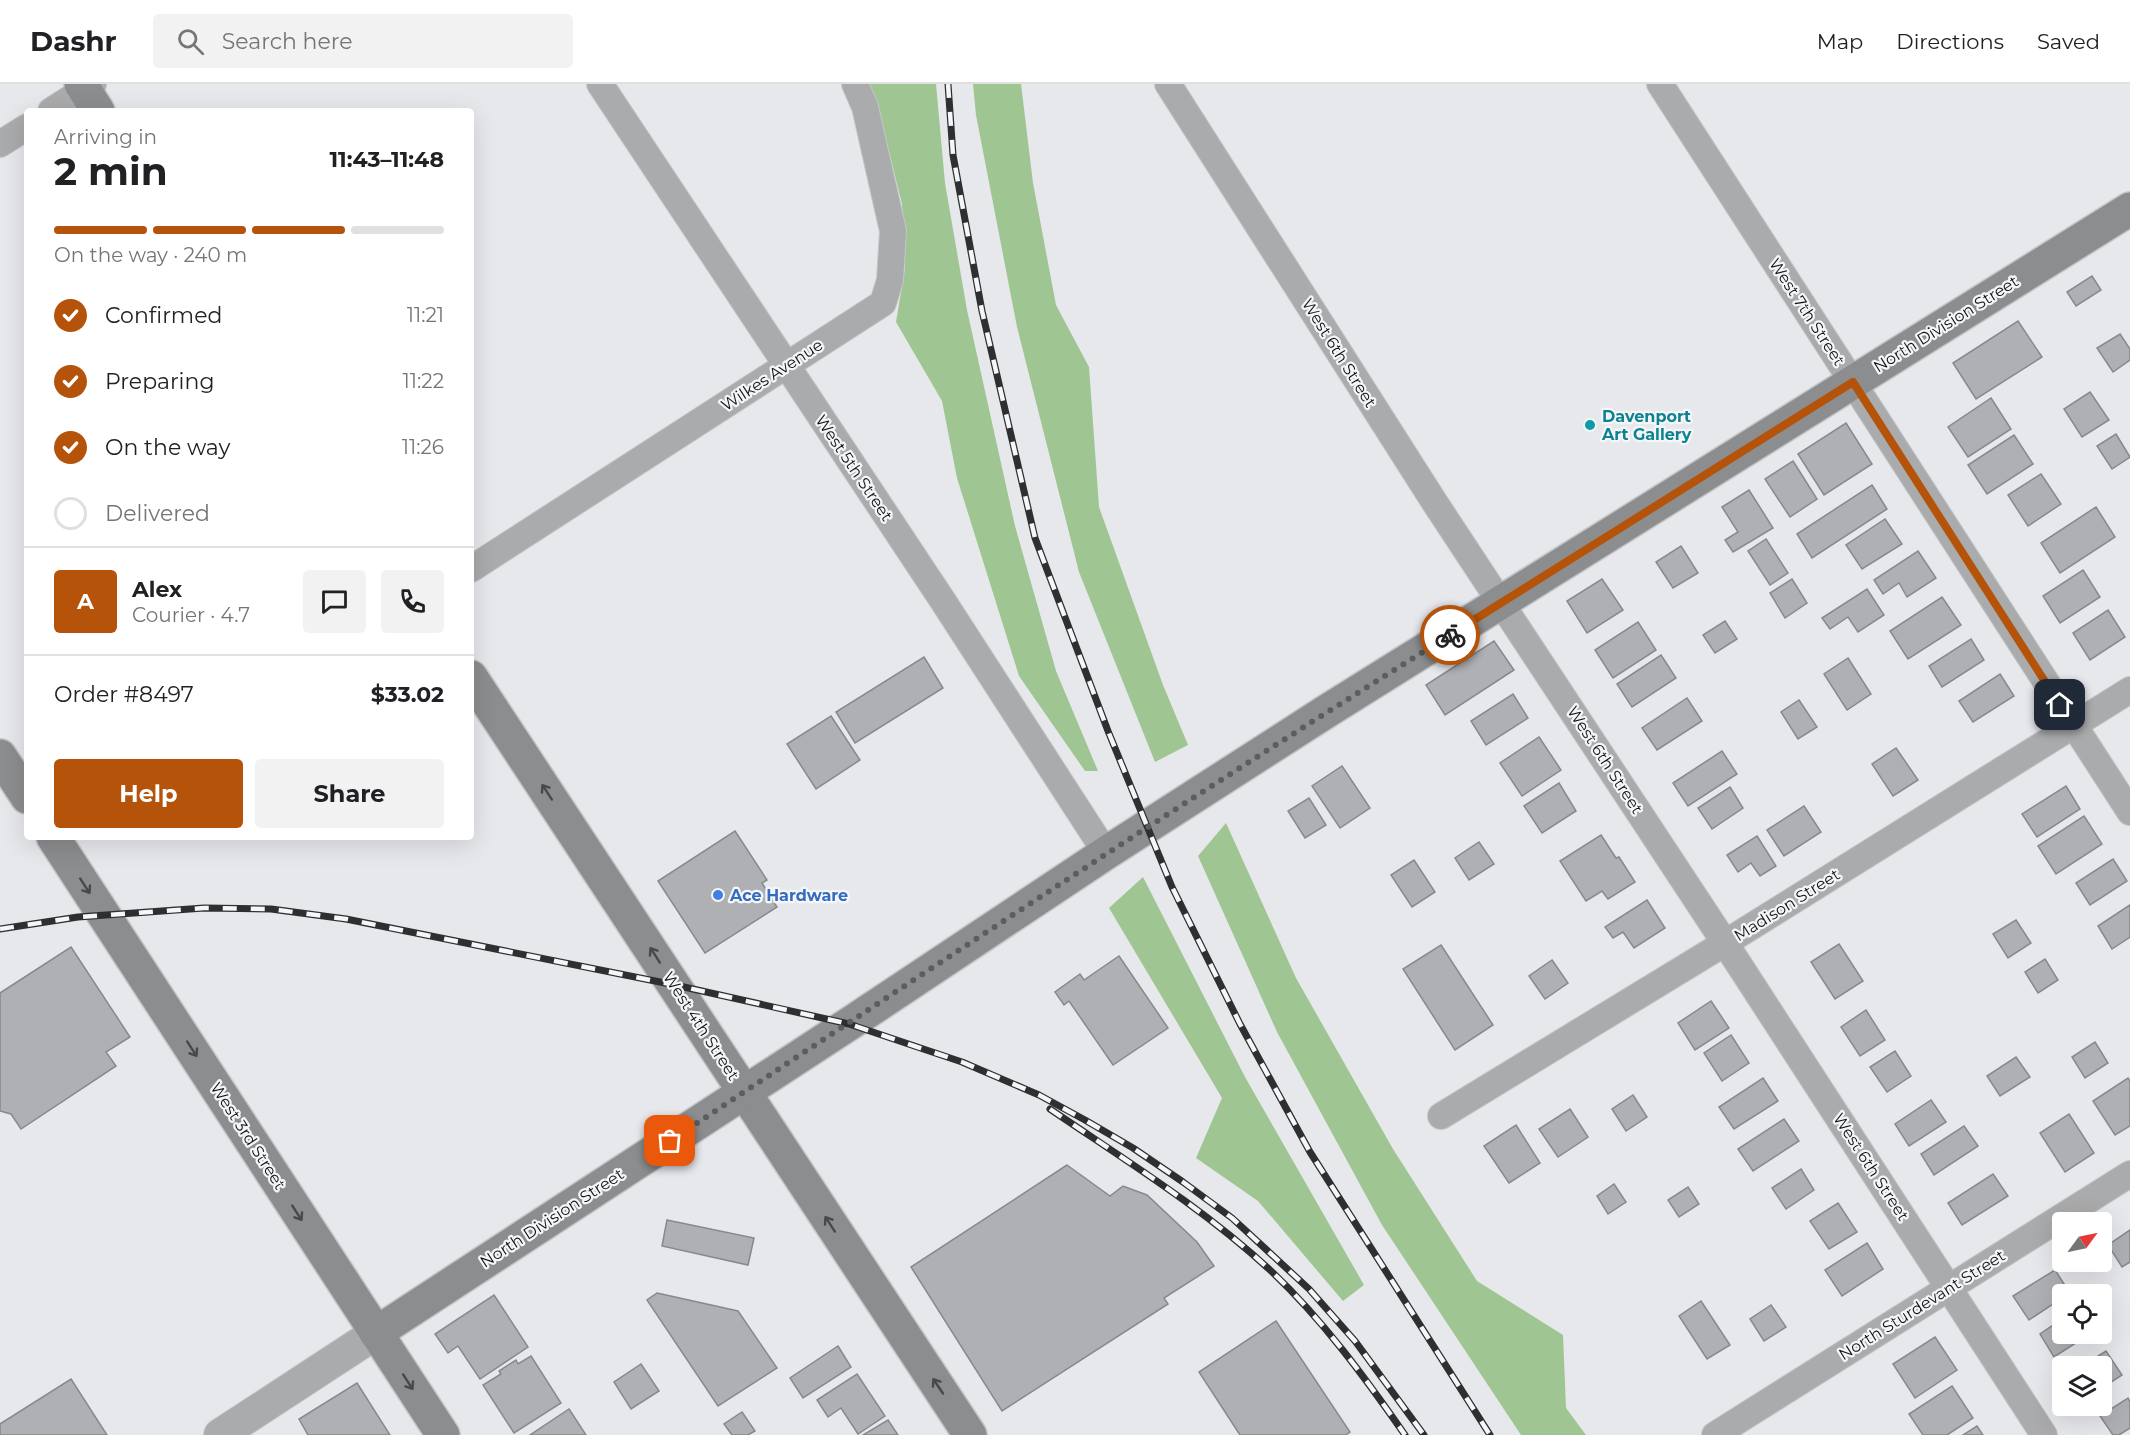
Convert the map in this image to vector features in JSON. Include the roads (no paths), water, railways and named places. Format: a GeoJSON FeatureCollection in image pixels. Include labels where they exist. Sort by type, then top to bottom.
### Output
{"type":"FeatureCollection","features":[{"type":"Feature","properties":{"kind":"main road","name":"North Division Street"},"geometry":{"type":"LineString","coordinates":[[376,1333],[1326,711],[2130,209]]}},
{"type":"Feature","properties":{"kind":"main road","name":"West 4th Street"},"geometry":{"type":"LineString","coordinates":[[474,682],[970,1435]]}},
{"type":"Feature","properties":{"kind":"main road"},"geometry":{"type":"LineString","coordinates":[[0,756],[24,792]]}},
{"type":"Feature","properties":{"kind":"main road","name":"West 3rd Street"},"geometry":{"type":"LineString","coordinates":[[59,840],[443,1435]]}},
{"type":"Feature","properties":{"kind":"street","name":"West 5th Street"},"geometry":{"type":"LineString","coordinates":[[600,84],[1106,853]]}},
{"type":"Feature","properties":{"kind":"street","name":"Wilkes Avenue"},"geometry":{"type":"LineString","coordinates":[[474,567],[883,303],[890,280],[893,231],[865,107],[855,84]]}},
{"type":"Feature","properties":{"kind":"street","name":"West 6th Street"},"geometry":{"type":"LineString","coordinates":[[1168,84],[1435,503],[2044,1435]]}},
{"type":"Feature","properties":{"kind":"street","name":"West 7th Street"},"geometry":{"type":"LineString","coordinates":[[1660,84],[2130,812]]}},
{"type":"Feature","properties":{"kind":"street"},"geometry":{"type":"LineString","coordinates":[[57,108],[89,92]]}},
{"type":"Feature","properties":{"kind":"street"},"geometry":{"type":"LineString","coordinates":[[0,144],[24,129]]}},
{"type":"Feature","properties":{"kind":"street","name":"Madison Street"},"geometry":{"type":"LineString","coordinates":[[1441,1116],[1725,944],[2130,690]]}},
{"type":"Feature","properties":{"kind":"street","name":"North Sturdevant Street"},"geometry":{"type":"LineString","coordinates":[[1715,1435],[2130,1174]]}},
{"type":"Feature","properties":{"kind":"street","name":"North Division Street"},"geometry":{"type":"LineString","coordinates":[[220,1435],[376,1333]]}},
{"type":"Feature","properties":{"kind":"railway"},"geometry":{"type":"LineString","coordinates":[[948,84],[953,155],[982,311],[1035,538],[1108,731],[1172,887],[1240,1024],[1310,1152],[1490,1435]]}},
{"type":"Feature","properties":{"kind":"railway"},"geometry":{"type":"LineString","coordinates":[[0,929],[78,917],[204,908],[271,909],[346,919],[675,985],[849,1024],[962,1062],[1039,1095],[1085,1120],[1133,1148],[1232,1218],[1309,1289],[1355,1341],[1424,1435]]}},
{"type":"Feature","properties":{"kind":"railway"},"geometry":{"type":"LineString","coordinates":[[1050,1109],[1191,1205],[1270,1270],[1342,1349],[1405,1435]]}},
{"type":"Feature","properties":{"kind":"place","name":"Davenport Art Gallery"},"geometry":{"type":"Point","coordinates":[1590,425]}},
{"type":"Feature","properties":{"kind":"place","name":"Ace Hardware"},"geometry":{"type":"Point","coordinates":[718,895]}}]}
